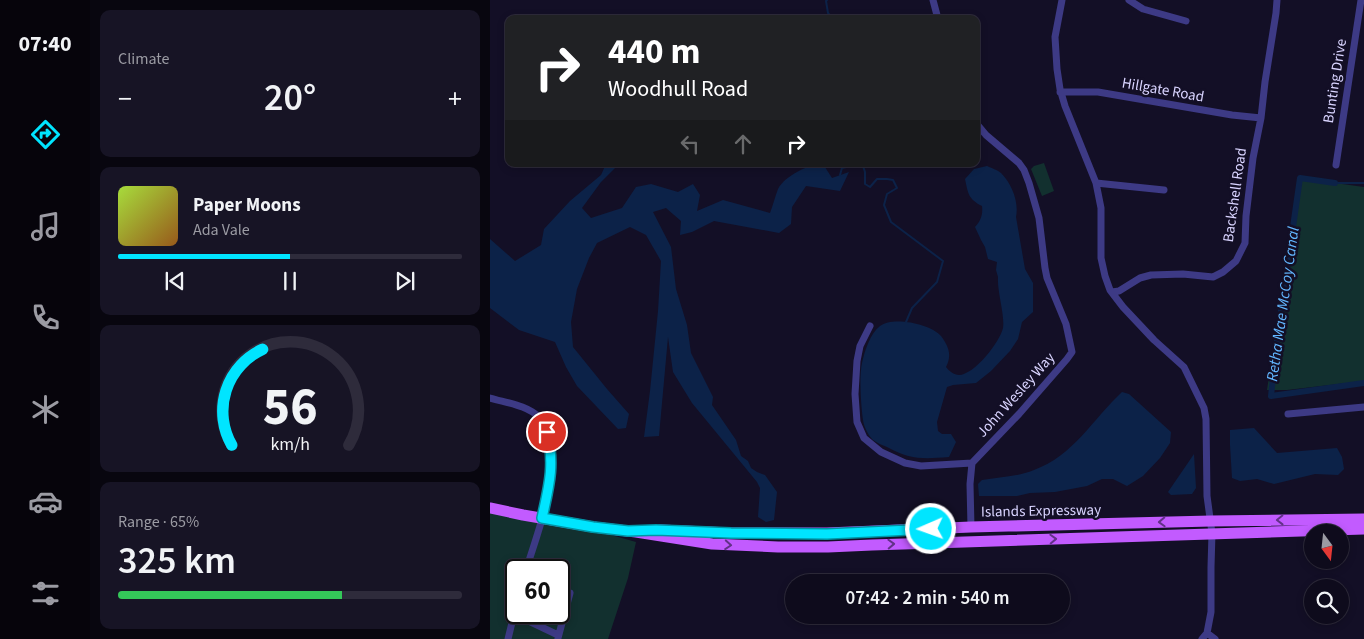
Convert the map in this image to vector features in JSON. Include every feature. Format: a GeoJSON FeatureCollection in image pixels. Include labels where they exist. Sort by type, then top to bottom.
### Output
{"type":"FeatureCollection","features":[{"type":"Feature","properties":{"kind":"main road","name":"Islands Expressway"},"geometry":{"type":"LineString","coordinates":[[490,508],[593,527],[712,544],[749,547],[828,547],[1364,529]]}},
{"type":"Feature","properties":{"kind":"main road","name":"Islands Expressway"},"geometry":{"type":"LineString","coordinates":[[628,531],[827,534],[1211,521],[1364,519]]}},
{"type":"Feature","properties":{"kind":"street"},"geometry":{"type":"LineString","coordinates":[[933,0],[937,15]]}},
{"type":"Feature","properties":{"kind":"street"},"geometry":{"type":"LineString","coordinates":[[1062,0],[1055,37],[1060,92],[1096,183],[1101,208],[1101,258],[1105,276],[1110,290],[1123,307],[1154,340],[1184,367],[1204,408],[1206,419],[1207,496],[1212,533],[1211,612],[1207,633],[1202,639]]}},
{"type":"Feature","properties":{"kind":"street"},"geometry":{"type":"LineString","coordinates":[[1129,0],[1142,9],[1186,21]]}},
{"type":"Feature","properties":{"kind":"street","name":"Backshell Road"},"geometry":{"type":"LineString","coordinates":[[1112,292],[1119,291],[1140,278],[1151,275],[1183,274],[1212,277],[1223,272],[1236,261],[1245,243],[1246,216],[1255,146],[1261,118],[1264,82],[1277,0]]}},
{"type":"Feature","properties":{"kind":"street","name":"Bunting Drive"},"geometry":{"type":"LineString","coordinates":[[1336,165],[1361,0]]}},
{"type":"Feature","properties":{"kind":"street","name":"Hillgate Road"},"geometry":{"type":"LineString","coordinates":[[1060,92],[1098,92],[1196,110],[1261,118]]}},
{"type":"Feature","properties":{"kind":"street","name":"John Wesley Way"},"geometry":{"type":"LineString","coordinates":[[972,463],[1019,414],[1072,352],[1066,324],[1047,278],[1039,218],[1024,170],[1019,163],[980,128]]}},
{"type":"Feature","properties":{"kind":"street"},"geometry":{"type":"LineString","coordinates":[[1096,183],[1164,190]]}},
{"type":"Feature","properties":{"kind":"street"},"geometry":{"type":"LineString","coordinates":[[870,326],[860,346],[855,396],[857,422],[864,438],[871,446],[905,463],[920,466],[972,463],[970,484],[971,528]]}},
{"type":"Feature","properties":{"kind":"street"},"geometry":{"type":"LineString","coordinates":[[490,398],[526,408],[540,418],[547,432],[552,464],[550,486],[529,559]]}},
{"type":"Feature","properties":{"kind":"street"},"geometry":{"type":"LineString","coordinates":[[1288,414],[1364,407]]}},
{"type":"Feature","properties":{"kind":"street"},"geometry":{"type":"LineString","coordinates":[[508,639],[512,624]]}},
{"type":"Feature","properties":{"kind":"street"},"geometry":{"type":"LineString","coordinates":[[533,624],[558,637],[561,624]]}},
{"type":"Feature","properties":{"kind":"street"},"geometry":{"type":"LineString","coordinates":[[1207,633],[1215,639]]}},
{"type":"Feature","properties":{"kind":"green space"},"geometry":{"type":"Polygon","coordinates":[[[1044,163],[1054,191],[1042,196],[1031,169],[1044,163]]]}},
{"type":"Feature","properties":{"kind":"green space"},"geometry":{"type":"Polygon","coordinates":[[[1298,178],[1364,187],[1364,381],[1287,390],[1267,390],[1298,178]]]}},
{"type":"Feature","properties":{"kind":"green space"},"geometry":{"type":"Polygon","coordinates":[[[490,509],[583,527],[636,542],[628,578],[608,639],[490,639],[490,509]]]}},
{"type":"Feature","properties":{"kind":"water"},"geometry":{"type":"Polygon","coordinates":[[[987,166],[1001,173],[1014,193],[1025,269],[1033,283],[1033,312],[1022,322],[1018,339],[1010,351],[991,371],[976,383],[947,387],[937,422],[938,431],[942,434],[951,434],[956,442],[949,457],[924,458],[910,456],[876,442],[866,431],[863,420],[861,391],[863,358],[868,343],[876,329],[886,323],[894,322],[921,325],[941,336],[949,351],[946,367],[957,375],[965,374],[972,370],[992,349],[1003,328],[996,270],[997,262],[988,259],[985,247],[975,227],[981,217],[982,206],[969,195],[965,179],[974,169],[987,166]]]}},
{"type":"Feature","properties":{"kind":"water"},"geometry":{"type":"Polygon","coordinates":[[[605,167],[616,167],[601,182],[582,208],[591,218],[622,208],[636,187],[651,184],[678,192],[693,184],[700,195],[697,211],[723,200],[770,213],[778,189],[791,175],[809,167],[825,167],[832,178],[849,172],[840,191],[806,186],[792,207],[791,224],[779,233],[714,221],[692,232],[680,235],[681,221],[666,208],[653,212],[671,247],[676,289],[687,325],[691,353],[713,397],[712,405],[736,440],[741,456],[748,461],[751,468],[765,475],[777,492],[774,520],[766,522],[758,517],[760,488],[757,482],[692,403],[673,372],[668,337],[659,436],[644,437],[658,311],[661,261],[646,235],[630,227],[597,243],[577,289],[571,322],[573,347],[629,414],[626,428],[618,429],[577,386],[555,342],[519,330],[490,308],[490,239],[515,261],[541,245],[544,229],[570,201],[601,175],[605,167]]]}},
{"type":"Feature","properties":{"kind":"water"},"geometry":{"type":"Polygon","coordinates":[[[1122,392],[1129,394],[1171,432],[1170,443],[1160,458],[1143,476],[1127,486],[1113,479],[1102,479],[1087,486],[1055,492],[1030,493],[1017,496],[979,496],[978,484],[982,480],[1028,472],[1048,464],[1060,456],[1082,436],[1122,392]]]}},
{"type":"Feature","properties":{"kind":"water"},"geometry":{"type":"Polygon","coordinates":[[[1254,428],[1277,453],[1337,448],[1342,457],[1344,469],[1338,475],[1315,474],[1274,484],[1257,479],[1240,481],[1232,478],[1230,430],[1254,428]]]}},
{"type":"Feature","properties":{"kind":"water"},"geometry":{"type":"Polygon","coordinates":[[[1194,454],[1196,488],[1192,494],[1171,495],[1168,492],[1194,454]]]}},
{"type":"Feature","properties":{"kind":"waterway"},"geometry":{"type":"LineString","coordinates":[[827,0],[830,15]]}},
{"type":"Feature","properties":{"kind":"waterway"},"geometry":{"type":"LineString","coordinates":[[840,175],[842,168],[846,167]]}},
{"type":"Feature","properties":{"kind":"waterway"},"geometry":{"type":"LineString","coordinates":[[863,167],[865,184],[870,187],[877,179],[893,180],[897,188],[887,194],[884,205],[891,222],[943,261],[937,282],[912,308],[906,322]]}},
{"type":"Feature","properties":{"kind":"waterway","name":"Retha Mae McCoy Canal"},"geometry":{"type":"LineString","coordinates":[[1335,183],[1300,178],[1278,332],[1271,396],[1364,383]]}},
{"type":"Feature","properties":{"kind":"waterway"},"geometry":{"type":"LineString","coordinates":[[1335,183],[1364,183]]}},
{"type":"Feature","properties":{"kind":"route"},"geometry":{"type":"LineString","coordinates":[[547,432],[552,464],[550,486],[542,518],[628,531],[827,534],[931,529]]}}]}
